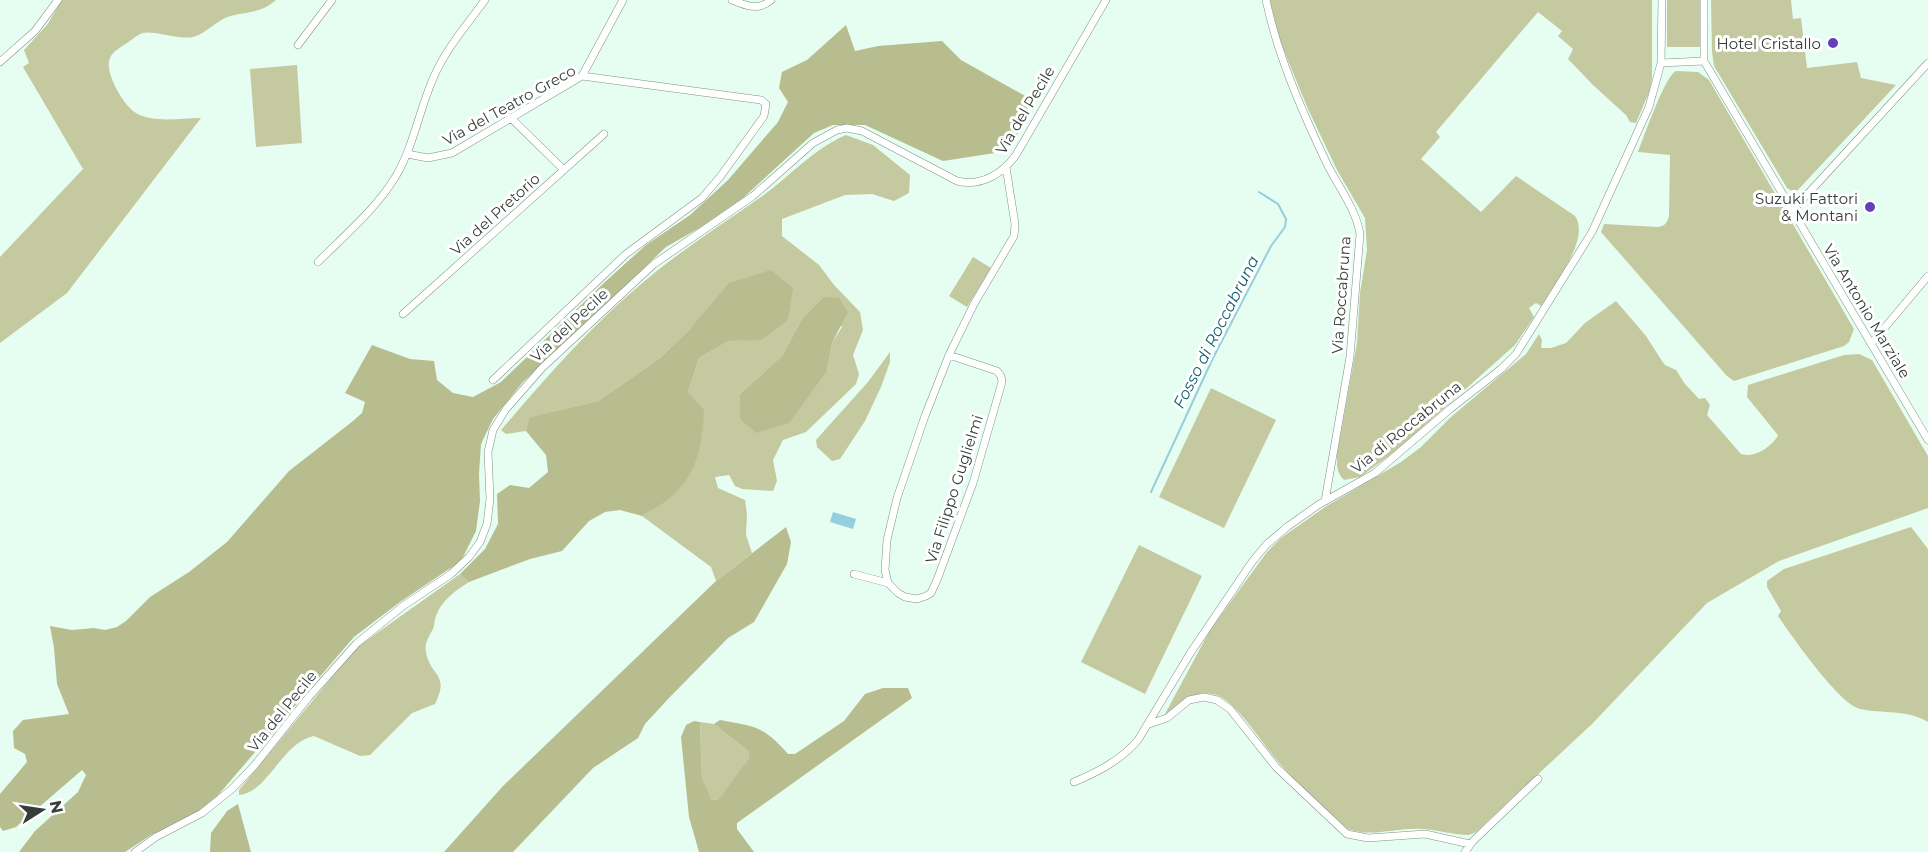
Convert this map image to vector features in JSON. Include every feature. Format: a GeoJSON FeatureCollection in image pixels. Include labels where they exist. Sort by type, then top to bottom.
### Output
{"type":"FeatureCollection","features":[{"type":"Feature","properties":{"kind":"street"},"geometry":{"type":"LineString","coordinates":[[0,62],[35,32],[58,0]]}},
{"type":"Feature","properties":{"kind":"street"},"geometry":{"type":"LineString","coordinates":[[298,45],[332,0]]}},
{"type":"Feature","properties":{"kind":"street"},"geometry":{"type":"LineString","coordinates":[[318,262],[379,200],[396,175],[437,70],[485,0]]}},
{"type":"Feature","properties":{"kind":"street"},"geometry":{"type":"LineString","coordinates":[[582,76],[623,0]]}},
{"type":"Feature","properties":{"kind":"street"},"geometry":{"type":"LineString","coordinates":[[732,0],[756,7],[771,0]]}},
{"type":"Feature","properties":{"kind":"street","name":"Via del Pecile"},"geometry":{"type":"LineString","coordinates":[[135,852],[156,837],[202,813],[232,789],[254,766],[308,698],[357,644],[403,606],[451,574],[466,561],[480,542],[487,524],[490,499],[488,452],[491,434],[496,423],[542,368],[664,256],[747,200],[813,143],[837,130],[862,131],[962,183],[986,180],[1006,167],[1016,155],[1106,0]]}},
{"type":"Feature","properties":{"kind":"street","name":"Via Roccabruna"},"geometry":{"type":"LineString","coordinates":[[1266,0],[1275,36],[1291,82],[1330,171],[1357,220],[1360,234],[1350,362],[1325,501]]}},
{"type":"Feature","properties":{"kind":"street","name":"Via di Roccabruna"},"geometry":{"type":"LineString","coordinates":[[1074,782],[1119,758],[1133,745],[1149,724],[1191,652],[1252,562],[1279,533],[1325,501],[1376,473],[1516,354],[1596,223],[1649,107],[1661,63],[1662,0]]}},
{"type":"Feature","properties":{"kind":"street"},"geometry":{"type":"LineString","coordinates":[[1661,63],[1704,61],[1704,0]]}},
{"type":"Feature","properties":{"kind":"street","name":"Via Antonio Marziale"},"geometry":{"type":"LineString","coordinates":[[1704,61],[1928,440]]}},
{"type":"Feature","properties":{"kind":"street"},"geometry":{"type":"LineString","coordinates":[[1792,211],[1928,63]]}},
{"type":"Feature","properties":{"kind":"street","name":"Via del Teatro Greco"},"geometry":{"type":"LineString","coordinates":[[406,154],[428,158],[452,153],[481,138],[510,117],[582,76],[761,99],[766,104]]}},
{"type":"Feature","properties":{"kind":"street","name":"Via del Pecile"},"geometry":{"type":"LineString","coordinates":[[493,380],[626,254],[702,198],[764,116],[767,110],[766,104]]}},
{"type":"Feature","properties":{"kind":"street"},"geometry":{"type":"LineString","coordinates":[[510,117],[564,171]]}},
{"type":"Feature","properties":{"kind":"street","name":"Via del Pretorio"},"geometry":{"type":"LineString","coordinates":[[403,314],[604,134]]}},
{"type":"Feature","properties":{"kind":"street"},"geometry":{"type":"LineString","coordinates":[[854,574],[888,583],[885,558],[893,514],[919,433],[949,355],[977,299],[1014,236],[1015,221],[1006,167]]}},
{"type":"Feature","properties":{"kind":"street"},"geometry":{"type":"LineString","coordinates":[[1871,344],[1928,276]]}},
{"type":"Feature","properties":{"kind":"street","name":"Via Filippo Guglielmi"},"geometry":{"type":"LineString","coordinates":[[888,583],[898,593],[912,598],[926,596],[934,587],[968,501],[1002,382],[999,372],[949,355]]}},
{"type":"Feature","properties":{"kind":"street"},"geometry":{"type":"LineString","coordinates":[[1149,724],[1167,718],[1185,702],[1207,697],[1217,700],[1230,709],[1276,767],[1347,834],[1368,838],[1425,834],[1470,844]]}},
{"type":"Feature","properties":{"kind":"street"},"geometry":{"type":"LineString","coordinates":[[1465,852],[1470,844],[1538,779]]}},
{"type":"Feature","properties":{"kind":"green space"},"geometry":{"type":"Polygon","coordinates":[[[62,0],[276,0],[263,8],[225,18],[193,37],[148,32],[141,34],[113,53],[109,64],[112,79],[119,94],[133,111],[156,119],[201,118],[67,293],[0,343],[0,257],[83,169],[23,67],[29,63],[24,50],[47,25],[62,0]]]}},
{"type":"Feature","properties":{"kind":"green space"},"geometry":{"type":"Polygon","coordinates":[[[1270,0],[1652,0],[1652,78],[1650,90],[1636,123],[1630,122],[1626,115],[1568,59],[1573,49],[1558,36],[1562,31],[1538,12],[1436,132],[1440,137],[1421,159],[1481,212],[1516,176],[1575,216],[1579,226],[1578,237],[1568,262],[1541,306],[1536,303],[1529,308],[1534,317],[1515,345],[1397,450],[1360,477],[1344,480],[1338,471],[1337,455],[1357,343],[1360,293],[1367,250],[1365,218],[1337,170],[1308,109],[1280,41],[1270,0]]]}},
{"type":"Feature","properties":{"kind":"green space"},"geometry":{"type":"Polygon","coordinates":[[[1667,0],[1700,0],[1700,47],[1667,47],[1667,0]]]}},
{"type":"Feature","properties":{"kind":"green space"},"geometry":{"type":"Polygon","coordinates":[[[1711,0],[1791,0],[1793,19],[1801,18],[1807,68],[1857,62],[1861,78],[1896,85],[1795,193],[1787,188],[1714,66],[1711,0]]]}},
{"type":"Feature","properties":{"kind":"green space"},"geometry":{"type":"Polygon","coordinates":[[[846,25],[855,51],[878,46],[942,41],[961,60],[1027,97],[1028,112],[1017,136],[995,153],[943,161],[865,125],[833,125],[814,133],[743,198],[701,227],[666,247],[522,383],[493,419],[481,444],[480,501],[476,531],[461,561],[400,602],[354,637],[213,801],[184,820],[151,835],[125,852],[19,852],[35,831],[78,792],[86,775],[82,770],[16,827],[3,831],[0,827],[0,794],[27,762],[25,754],[14,748],[13,731],[23,720],[69,714],[57,684],[50,626],[72,630],[94,628],[105,630],[117,627],[150,597],[189,572],[227,542],[289,471],[362,413],[365,402],[345,393],[372,345],[410,359],[434,361],[437,380],[453,393],[473,397],[501,382],[646,245],[690,215],[728,180],[778,122],[788,102],[779,88],[782,72],[807,60],[846,25]]]}},
{"type":"Feature","properties":{"kind":"green space"},"geometry":{"type":"Polygon","coordinates":[[[297,65],[302,143],[256,147],[250,69],[297,65]]]}},
{"type":"Feature","properties":{"kind":"green space"},"geometry":{"type":"Polygon","coordinates":[[[1676,71],[1698,72],[1709,80],[1854,329],[1849,342],[1844,346],[1734,381],[1727,376],[1601,232],[1604,224],[1658,227],[1667,221],[1670,155],[1638,152],[1666,84],[1676,71]]]}},
{"type":"Feature","properties":{"kind":"green space"},"geometry":{"type":"Polygon","coordinates":[[[846,135],[873,145],[910,175],[909,193],[894,201],[872,194],[845,195],[782,219],[782,236],[819,265],[834,285],[860,312],[863,330],[853,355],[859,374],[856,384],[806,432],[783,440],[773,460],[777,481],[773,491],[742,489],[735,486],[729,475],[715,477],[718,488],[745,500],[746,535],[752,553],[716,581],[711,567],[642,516],[670,498],[688,392],[699,358],[729,341],[761,339],[690,329],[660,358],[598,401],[531,417],[526,431],[506,434],[501,430],[585,336],[621,301],[683,251],[769,191],[833,141],[846,135]],[[823,297],[803,317],[782,356],[740,394],[827,371],[832,343],[842,327],[823,297]]]}},
{"type":"Feature","properties":{"kind":"green space"},"geometry":{"type":"Polygon","coordinates":[[[973,257],[991,268],[967,307],[949,296],[973,257]]]}},
{"type":"Feature","properties":{"kind":"green space"},"geometry":{"type":"Polygon","coordinates":[[[771,270],[793,288],[788,320],[761,340],[729,341],[699,358],[688,392],[704,410],[700,447],[693,469],[670,498],[642,516],[620,510],[605,512],[589,521],[562,551],[530,559],[469,582],[460,574],[485,549],[498,524],[497,494],[510,485],[529,488],[548,472],[546,455],[526,431],[530,417],[598,401],[660,358],[690,329],[729,283],[771,270]]]}},
{"type":"Feature","properties":{"kind":"green space"},"geometry":{"type":"Polygon","coordinates":[[[823,297],[839,298],[848,312],[832,343],[827,371],[789,423],[756,433],[740,419],[740,394],[782,356],[803,317],[823,297]]]}},
{"type":"Feature","properties":{"kind":"green space"},"geometry":{"type":"Polygon","coordinates":[[[1616,301],[1646,336],[1665,365],[1676,370],[1699,399],[1705,398],[1710,405],[1707,415],[1741,454],[1752,455],[1762,451],[1778,436],[1747,397],[1748,385],[1844,355],[1859,354],[1872,360],[1928,456],[1928,508],[1779,561],[1707,603],[1592,724],[1476,832],[1469,835],[1422,829],[1366,833],[1348,829],[1289,774],[1244,718],[1227,701],[1219,696],[1204,693],[1191,697],[1165,714],[1210,630],[1267,552],[1281,538],[1325,507],[1401,462],[1421,447],[1451,417],[1526,354],[1539,334],[1542,340],[1541,348],[1551,348],[1566,343],[1585,323],[1616,301]]]}},
{"type":"Feature","properties":{"kind":"green space"},"geometry":{"type":"Polygon","coordinates":[[[890,352],[890,362],[881,387],[865,421],[840,459],[832,461],[817,447],[816,440],[868,382],[890,352]]]}},
{"type":"Feature","properties":{"kind":"green space"},"geometry":{"type":"Polygon","coordinates":[[[1211,388],[1276,420],[1224,528],[1159,497],[1211,388]]]}},
{"type":"Feature","properties":{"kind":"green space"},"geometry":{"type":"Polygon","coordinates":[[[786,527],[791,542],[787,564],[754,622],[728,638],[645,724],[638,738],[593,768],[513,852],[444,852],[503,786],[716,581],[786,527]]]}},
{"type":"Feature","properties":{"kind":"green space"},"geometry":{"type":"Polygon","coordinates":[[[1911,527],[1928,549],[1928,722],[1903,713],[1860,709],[1840,695],[1816,668],[1778,616],[1781,611],[1767,587],[1767,581],[1784,569],[1911,527]]]}},
{"type":"Feature","properties":{"kind":"green space"},"geometry":{"type":"Polygon","coordinates":[[[1139,545],[1202,576],[1145,694],[1081,662],[1139,545]]]}},
{"type":"Feature","properties":{"kind":"green space"},"geometry":{"type":"Polygon","coordinates":[[[460,574],[469,582],[441,605],[427,640],[428,660],[441,686],[435,704],[412,713],[370,755],[360,756],[314,736],[303,740],[293,747],[258,786],[239,795],[239,790],[356,648],[460,574]]]}},
{"type":"Feature","properties":{"kind":"green space"},"geometry":{"type":"Polygon","coordinates":[[[883,688],[908,688],[912,698],[737,823],[737,829],[754,852],[699,852],[689,817],[681,737],[686,725],[694,721],[700,722],[702,779],[712,800],[719,799],[749,758],[748,751],[714,724],[720,720],[758,729],[771,737],[788,754],[795,754],[844,721],[865,694],[883,688]]]}},
{"type":"Feature","properties":{"kind":"green space"},"geometry":{"type":"Polygon","coordinates":[[[700,722],[714,724],[748,751],[749,758],[720,799],[712,800],[702,780],[700,722]]]}},
{"type":"Feature","properties":{"kind":"green space"},"geometry":{"type":"Polygon","coordinates":[[[238,804],[251,852],[210,852],[211,833],[227,811],[238,804]]]}},
{"type":"Feature","properties":{"kind":"water"},"geometry":{"type":"Polygon","coordinates":[[[833,512],[856,519],[853,529],[830,522],[833,512]]]}},
{"type":"Feature","properties":{"kind":"waterway","name":"Fosso di Roccabruna"},"geometry":{"type":"LineString","coordinates":[[1151,492],[1213,358],[1271,246],[1285,227],[1286,219],[1278,204],[1259,192]]}},
{"type":"Feature","properties":{"kind":"place","name":"Hotel Cristallo"},"geometry":{"type":"Point","coordinates":[1833,43]}},
{"type":"Feature","properties":{"kind":"place","name":"Suzuki Fattori & Montani"},"geometry":{"type":"Point","coordinates":[1870,207]}}]}
